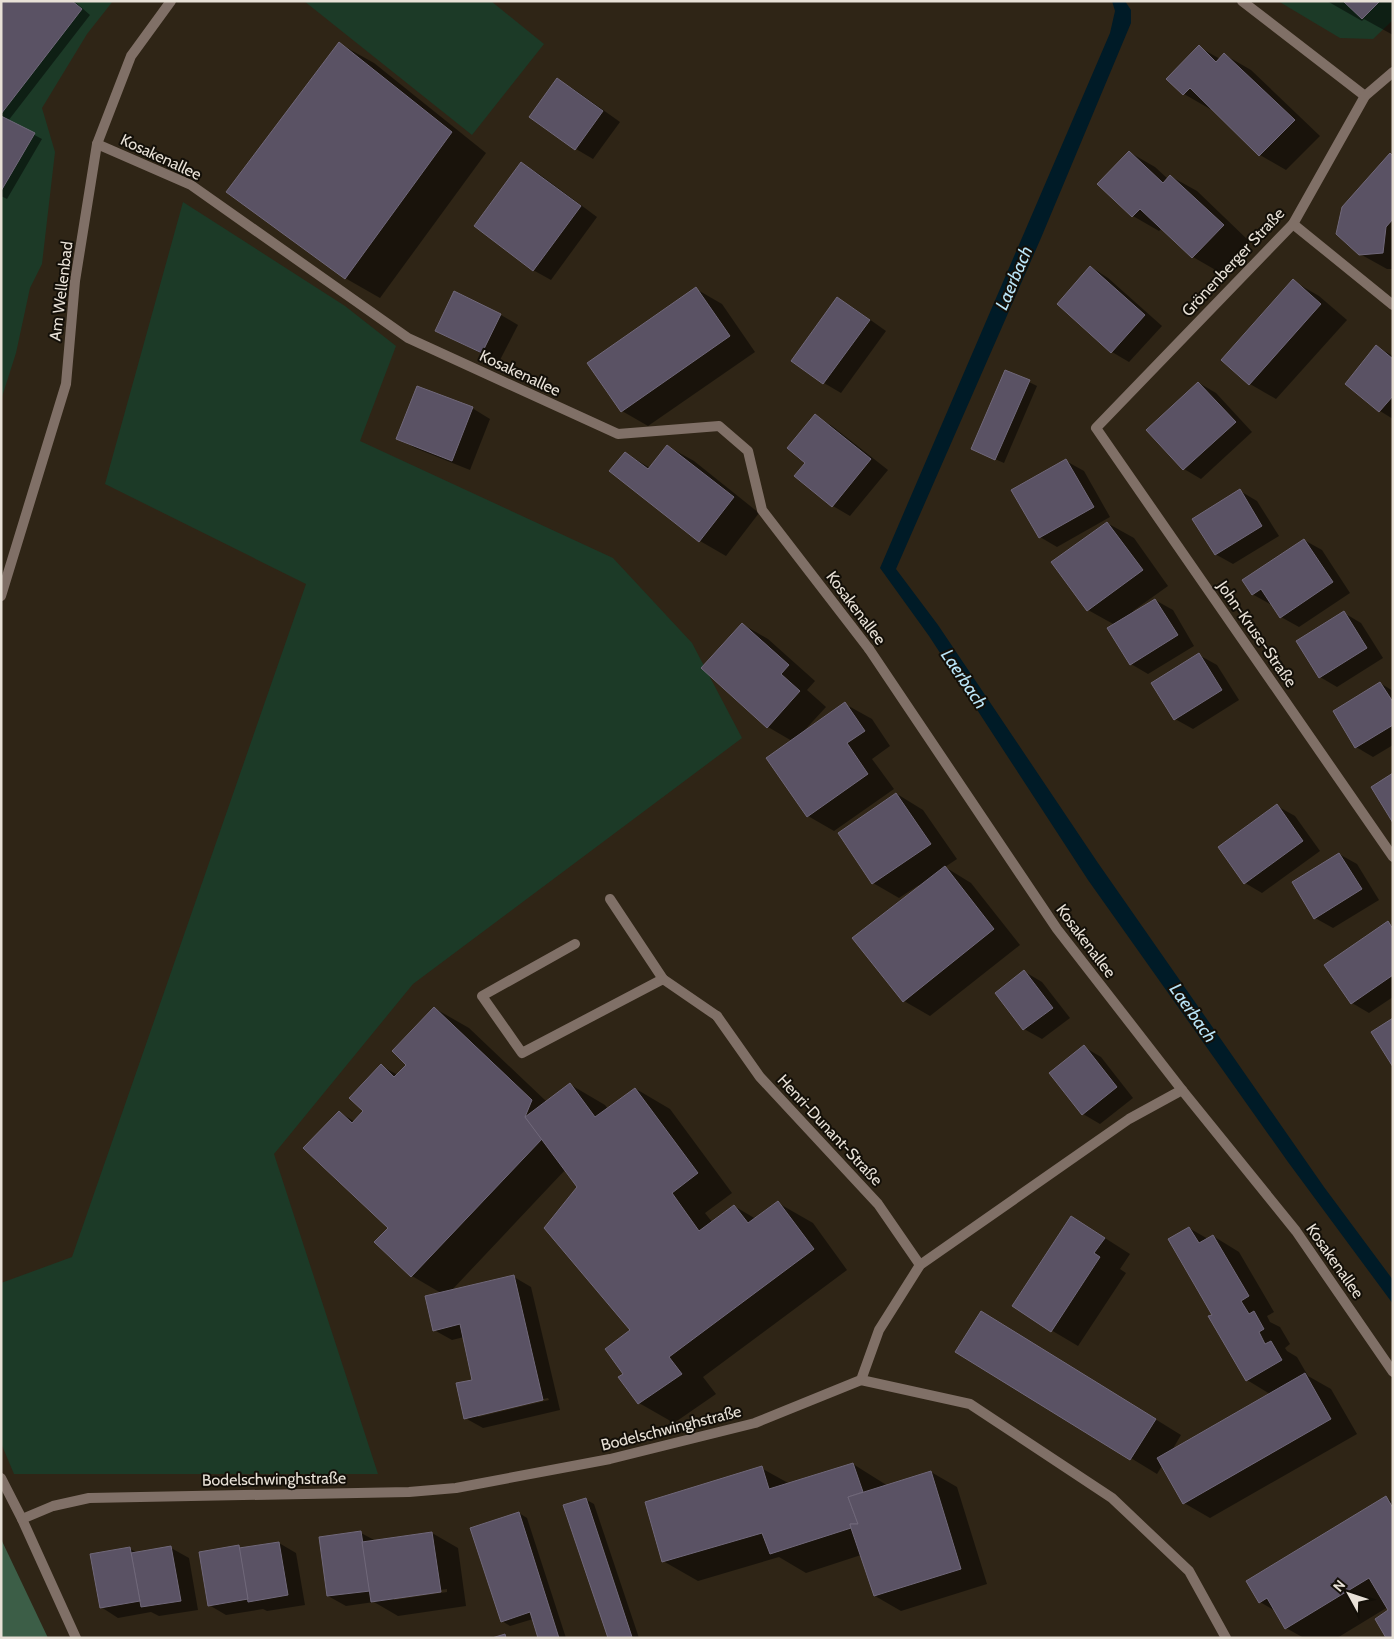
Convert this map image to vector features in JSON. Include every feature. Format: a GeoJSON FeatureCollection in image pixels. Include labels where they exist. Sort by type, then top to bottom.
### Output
{"type":"FeatureCollection","features":[{"type":"Feature","properties":{"kind":"street","name":"Am Wellenbad"},"geometry":{"type":"LineString","coordinates":[[1,596],[66,384],[76,281],[97,144],[131,56],[171,1]]}},
{"type":"Feature","properties":{"kind":"street"},"geometry":{"type":"LineString","coordinates":[[1242,1],[1365,96]]}},
{"type":"Feature","properties":{"kind":"street","name":"Grönenberger Straße"},"geometry":{"type":"LineString","coordinates":[[1096,428],[1293,224],[1365,96],[1393,72]]}},
{"type":"Feature","properties":{"kind":"street","name":"Kosakenallee"},"geometry":{"type":"LineString","coordinates":[[97,144],[191,185],[408,338],[618,434],[719,426],[748,450],[762,510],[869,649],[1057,929],[1182,1090],[1296,1231],[1393,1372]]}},
{"type":"Feature","properties":{"kind":"street"},"geometry":{"type":"LineString","coordinates":[[1293,224],[1393,305]]}},
{"type":"Feature","properties":{"kind":"street","name":"John-Kruse-Straße"},"geometry":{"type":"LineString","coordinates":[[1096,428],[1393,857]]}},
{"type":"Feature","properties":{"kind":"street"},"geometry":{"type":"LineString","coordinates":[[575,944],[482,996],[522,1053],[663,979],[610,899]]}},
{"type":"Feature","properties":{"kind":"street","name":"Henri-Dunant-Straße"},"geometry":{"type":"LineString","coordinates":[[663,979],[717,1016],[760,1077],[878,1204],[920,1264]]}},
{"type":"Feature","properties":{"kind":"street"},"geometry":{"type":"LineString","coordinates":[[1182,1090],[1129,1119],[920,1264],[879,1330],[861,1380],[970,1404],[1112,1498],[1189,1572],[1226,1638]]}},
{"type":"Feature","properties":{"kind":"street","name":"Bodelschwinghstraße"},"geometry":{"type":"LineString","coordinates":[[22,1519],[53,1506],[89,1498],[410,1492],[456,1488],[610,1459],[755,1423],[861,1380]]}},
{"type":"Feature","properties":{"kind":"street"},"geometry":{"type":"LineString","coordinates":[[1,1478],[22,1519],[76,1638]]}},
{"type":"Feature","properties":{"kind":"green space"},"geometry":{"type":"Polygon","coordinates":[[[1,1],[113,1],[87,34],[42,108],[55,152],[42,264],[30,288],[16,353],[1,400],[1,1]]]}},
{"type":"Feature","properties":{"kind":"green space"},"geometry":{"type":"Polygon","coordinates":[[[304,1],[491,1],[544,44],[472,135],[304,1]]]}},
{"type":"Feature","properties":{"kind":"green space"},"geometry":{"type":"Polygon","coordinates":[[[1278,1],[1393,1],[1393,20],[1373,39],[1340,38],[1278,1]]]}},
{"type":"Feature","properties":{"kind":"green space"},"geometry":{"type":"Polygon","coordinates":[[[183,202],[345,306],[396,346],[360,441],[613,558],[692,643],[742,738],[413,984],[274,1154],[378,1474],[14,1474],[1,1443],[1,1283],[72,1257],[306,584],[105,484],[183,202]]]}},
{"type":"Feature","properties":{"kind":"green space"},"geometry":{"type":"Polygon","coordinates":[[[1,1539],[48,1638],[1,1638],[1,1539]]]}},
{"type":"Feature","properties":{"kind":"water","name":"Laerbach"},"geometry":{"type":"Polygon","coordinates":[[[1112,1],[1125,1],[1131,10],[1131,23],[1041,238],[896,569],[938,625],[1098,863],[1324,1187],[1393,1280],[1393,1304],[1288,1162],[1088,880],[929,636],[880,568],[1110,33],[1115,11],[1112,1]]]}},
{"type":"Feature","properties":{"kind":"building"},"geometry":{"type":"Polygon","coordinates":[[[1,1],[72,1],[82,9],[1,114],[1,1]]]}},
{"type":"Feature","properties":{"kind":"building"},"geometry":{"type":"Polygon","coordinates":[[[1343,1],[1380,1],[1362,19],[1343,1]]]}},
{"type":"Feature","properties":{"kind":"building"},"geometry":{"type":"Polygon","coordinates":[[[339,42],[452,132],[345,279],[226,192],[339,42]]]}},
{"type":"Feature","properties":{"kind":"building"},"geometry":{"type":"Polygon","coordinates":[[[1199,45],[1216,62],[1224,53],[1295,120],[1259,156],[1190,88],[1183,95],[1166,79],[1199,45]]]}},
{"type":"Feature","properties":{"kind":"building"},"geometry":{"type":"Polygon","coordinates":[[[557,78],[603,111],[575,150],[529,117],[557,78]]]}},
{"type":"Feature","properties":{"kind":"building"},"geometry":{"type":"Polygon","coordinates":[[[1,116],[35,133],[1,191],[1,116]]]}},
{"type":"Feature","properties":{"kind":"building"},"geometry":{"type":"Polygon","coordinates":[[[1129,151],[1163,183],[1170,175],[1224,225],[1192,258],[1140,209],[1132,217],[1097,184],[1129,151]]]}},
{"type":"Feature","properties":{"kind":"building"},"geometry":{"type":"Polygon","coordinates":[[[1390,153],[1393,156],[1393,219],[1386,227],[1383,253],[1359,255],[1336,234],[1342,207],[1390,153]]]}},
{"type":"Feature","properties":{"kind":"building"},"geometry":{"type":"Polygon","coordinates":[[[521,162],[581,206],[533,271],[474,226],[521,162]]]}},
{"type":"Feature","properties":{"kind":"building"},"geometry":{"type":"Polygon","coordinates":[[[1090,266],[1145,315],[1111,353],[1057,304],[1090,266]]]}},
{"type":"Feature","properties":{"kind":"building"},"geometry":{"type":"Polygon","coordinates":[[[1293,279],[1321,304],[1249,385],[1221,360],[1293,279]]]}},
{"type":"Feature","properties":{"kind":"building"},"geometry":{"type":"Polygon","coordinates":[[[696,287],[730,336],[621,412],[587,363],[696,287]]]}},
{"type":"Feature","properties":{"kind":"building"},"geometry":{"type":"Polygon","coordinates":[[[454,291],[501,314],[482,353],[435,331],[454,291]]]}},
{"type":"Feature","properties":{"kind":"building"},"geometry":{"type":"Polygon","coordinates":[[[837,297],[870,320],[823,384],[791,361],[837,297]]]}},
{"type":"Feature","properties":{"kind":"building"},"geometry":{"type":"Polygon","coordinates":[[[1376,345],[1393,359],[1393,396],[1379,412],[1345,384],[1376,345]]]}},
{"type":"Feature","properties":{"kind":"building"},"geometry":{"type":"Polygon","coordinates":[[[1005,370],[1030,380],[995,460],[971,449],[1005,370]]]}},
{"type":"Feature","properties":{"kind":"building"},"geometry":{"type":"Polygon","coordinates":[[[1198,382],[1236,422],[1183,470],[1146,430],[1198,382]]]}},
{"type":"Feature","properties":{"kind":"building"},"geometry":{"type":"Polygon","coordinates":[[[417,386],[473,407],[452,461],[396,439],[417,386]]]}},
{"type":"Feature","properties":{"kind":"building"},"geometry":{"type":"Polygon","coordinates":[[[815,414],[871,459],[832,507],[794,476],[805,463],[787,448],[815,414]]]}},
{"type":"Feature","properties":{"kind":"building"},"geometry":{"type":"Polygon","coordinates":[[[667,445],[734,497],[699,542],[609,471],[625,452],[648,469],[667,445]]]}},
{"type":"Feature","properties":{"kind":"building"},"geometry":{"type":"Polygon","coordinates":[[[1066,459],[1094,507],[1039,538],[1011,490],[1066,459]]]}},
{"type":"Feature","properties":{"kind":"building"},"geometry":{"type":"Polygon","coordinates":[[[1240,489],[1262,526],[1215,555],[1192,519],[1240,489]]]}},
{"type":"Feature","properties":{"kind":"building"},"geometry":{"type":"Polygon","coordinates":[[[1107,522],[1143,570],[1087,611],[1051,562],[1107,522]]]}},
{"type":"Feature","properties":{"kind":"building"},"geometry":{"type":"Polygon","coordinates":[[[1304,539],[1333,582],[1280,618],[1261,589],[1252,595],[1242,580],[1304,539]]]}},
{"type":"Feature","properties":{"kind":"building"},"geometry":{"type":"Polygon","coordinates":[[[1155,599],[1178,635],[1130,665],[1107,628],[1155,599]]]}},
{"type":"Feature","properties":{"kind":"building"},"geometry":{"type":"Polygon","coordinates":[[[1344,611],[1367,648],[1319,678],[1296,641],[1344,611]]]}},
{"type":"Feature","properties":{"kind":"building"},"geometry":{"type":"Polygon","coordinates":[[[742,623],[789,665],[781,674],[800,691],[767,728],[701,668],[742,623]]]}},
{"type":"Feature","properties":{"kind":"building"},"geometry":{"type":"Polygon","coordinates":[[[1199,653],[1222,690],[1174,720],[1151,683],[1199,653]]]}},
{"type":"Feature","properties":{"kind":"building"},"geometry":{"type":"Polygon","coordinates":[[[1380,682],[1393,702],[1393,725],[1355,748],[1333,711],[1380,682]]]}},
{"type":"Feature","properties":{"kind":"building"},"geometry":{"type":"Polygon","coordinates":[[[845,702],[865,731],[847,743],[868,774],[807,817],[766,758],[845,702]]]}},
{"type":"Feature","properties":{"kind":"building"},"geometry":{"type":"Polygon","coordinates":[[[1393,773],[1393,823],[1371,787],[1393,773]]]}},
{"type":"Feature","properties":{"kind":"building"},"geometry":{"type":"Polygon","coordinates":[[[896,793],[931,844],[872,884],[838,833],[896,793]]]}},
{"type":"Feature","properties":{"kind":"building"},"geometry":{"type":"Polygon","coordinates":[[[1277,804],[1303,841],[1244,884],[1218,847],[1277,804]]]}},
{"type":"Feature","properties":{"kind":"building"},"geometry":{"type":"Polygon","coordinates":[[[1339,853],[1362,889],[1314,919],[1292,882],[1339,853]]]}},
{"type":"Feature","properties":{"kind":"building"},"geometry":{"type":"Polygon","coordinates":[[[945,866],[994,929],[903,1002],[852,938],[945,866]]]}},
{"type":"Feature","properties":{"kind":"building"},"geometry":{"type":"Polygon","coordinates":[[[1388,921],[1393,929],[1393,975],[1351,1004],[1324,965],[1388,921]]]}},
{"type":"Feature","properties":{"kind":"building"},"geometry":{"type":"Polygon","coordinates":[[[1024,970],[1053,1008],[1023,1030],[995,993],[1024,970]]]}},
{"type":"Feature","properties":{"kind":"building"},"geometry":{"type":"Polygon","coordinates":[[[434,1007],[532,1100],[525,1117],[542,1139],[411,1277],[374,1242],[388,1228],[303,1148],[339,1111],[352,1123],[363,1111],[349,1098],[381,1064],[394,1077],[406,1065],[392,1051],[434,1007]]]}},
{"type":"Feature","properties":{"kind":"building"},"geometry":{"type":"Polygon","coordinates":[[[1393,1018],[1393,1067],[1371,1032],[1393,1018]]]}},
{"type":"Feature","properties":{"kind":"building"},"geometry":{"type":"Polygon","coordinates":[[[1084,1045],[1117,1087],[1082,1115],[1049,1073],[1084,1045]]]}},
{"type":"Feature","properties":{"kind":"building"},"geometry":{"type":"Polygon","coordinates":[[[570,1083],[595,1117],[635,1088],[698,1173],[672,1193],[699,1231],[734,1205],[748,1223],[778,1201],[814,1249],[669,1357],[682,1374],[638,1404],[618,1377],[623,1374],[605,1349],[630,1330],[544,1228],[577,1187],[525,1117],[570,1083]]]}},
{"type":"Feature","properties":{"kind":"building"},"geometry":{"type":"Polygon","coordinates":[[[1071,1216],[1105,1238],[1094,1253],[1100,1257],[1051,1332],[1012,1306],[1071,1216]]]}},
{"type":"Feature","properties":{"kind":"building"},"geometry":{"type":"Polygon","coordinates":[[[1189,1227],[1199,1243],[1213,1235],[1249,1296],[1241,1301],[1249,1314],[1254,1311],[1264,1329],[1259,1332],[1265,1344],[1271,1341],[1282,1360],[1246,1381],[1208,1316],[1212,1315],[1168,1239],[1189,1227]]]}},
{"type":"Feature","properties":{"kind":"building"},"geometry":{"type":"Polygon","coordinates":[[[514,1275],[543,1400],[464,1419],[456,1383],[472,1380],[460,1324],[433,1331],[425,1296],[514,1275]]]}},
{"type":"Feature","properties":{"kind":"building"},"geometry":{"type":"Polygon","coordinates":[[[981,1311],[1156,1419],[1130,1460],[955,1352],[981,1311]]]}},
{"type":"Feature","properties":{"kind":"building"},"geometry":{"type":"Polygon","coordinates":[[[1305,1373],[1331,1419],[1183,1504],[1157,1458],[1305,1373]]]}},
{"type":"Feature","properties":{"kind":"building"},"geometry":{"type":"Polygon","coordinates":[[[853,1463],[863,1492],[848,1497],[858,1524],[850,1524],[851,1528],[770,1554],[762,1533],[662,1562],[645,1502],[762,1466],[769,1489],[853,1463]]]}},
{"type":"Feature","properties":{"kind":"building"},"geometry":{"type":"Polygon","coordinates":[[[931,1471],[961,1569],[874,1596],[851,1528],[850,1524],[858,1524],[848,1497],[931,1471]]]}},
{"type":"Feature","properties":{"kind":"building"},"geometry":{"type":"Polygon","coordinates":[[[1386,1496],[1393,1508],[1393,1638],[1386,1638],[1375,1619],[1388,1610],[1369,1578],[1285,1629],[1267,1598],[1259,1603],[1246,1581],[1386,1496]]]}},
{"type":"Feature","properties":{"kind":"building"},"geometry":{"type":"Polygon","coordinates":[[[586,1498],[632,1637],[608,1638],[563,1505],[586,1498]]]}},
{"type":"Feature","properties":{"kind":"building"},"geometry":{"type":"Polygon","coordinates":[[[519,1512],[559,1638],[538,1638],[530,1612],[501,1622],[470,1528],[519,1512]]]}},
{"type":"Feature","properties":{"kind":"building"},"geometry":{"type":"Polygon","coordinates":[[[361,1531],[370,1591],[327,1596],[319,1537],[361,1531]]]}},
{"type":"Feature","properties":{"kind":"building"},"geometry":{"type":"Polygon","coordinates":[[[432,1532],[441,1592],[371,1602],[362,1542],[432,1532]]]}},
{"type":"Feature","properties":{"kind":"building"},"geometry":{"type":"Polygon","coordinates":[[[279,1542],[288,1595],[248,1602],[239,1548],[279,1542]]]}},
{"type":"Feature","properties":{"kind":"building"},"geometry":{"type":"Polygon","coordinates":[[[239,1545],[248,1599],[208,1606],[199,1552],[239,1545]]]}},
{"type":"Feature","properties":{"kind":"building"},"geometry":{"type":"Polygon","coordinates":[[[171,1546],[181,1601],[141,1607],[131,1553],[171,1546]]]}},
{"type":"Feature","properties":{"kind":"building"},"geometry":{"type":"Polygon","coordinates":[[[130,1547],[140,1601],[100,1608],[90,1554],[130,1547]]]}},
{"type":"Feature","properties":{"kind":"building"},"geometry":{"type":"Polygon","coordinates":[[[505,1634],[506,1638],[492,1638],[505,1634]]]}}]}
